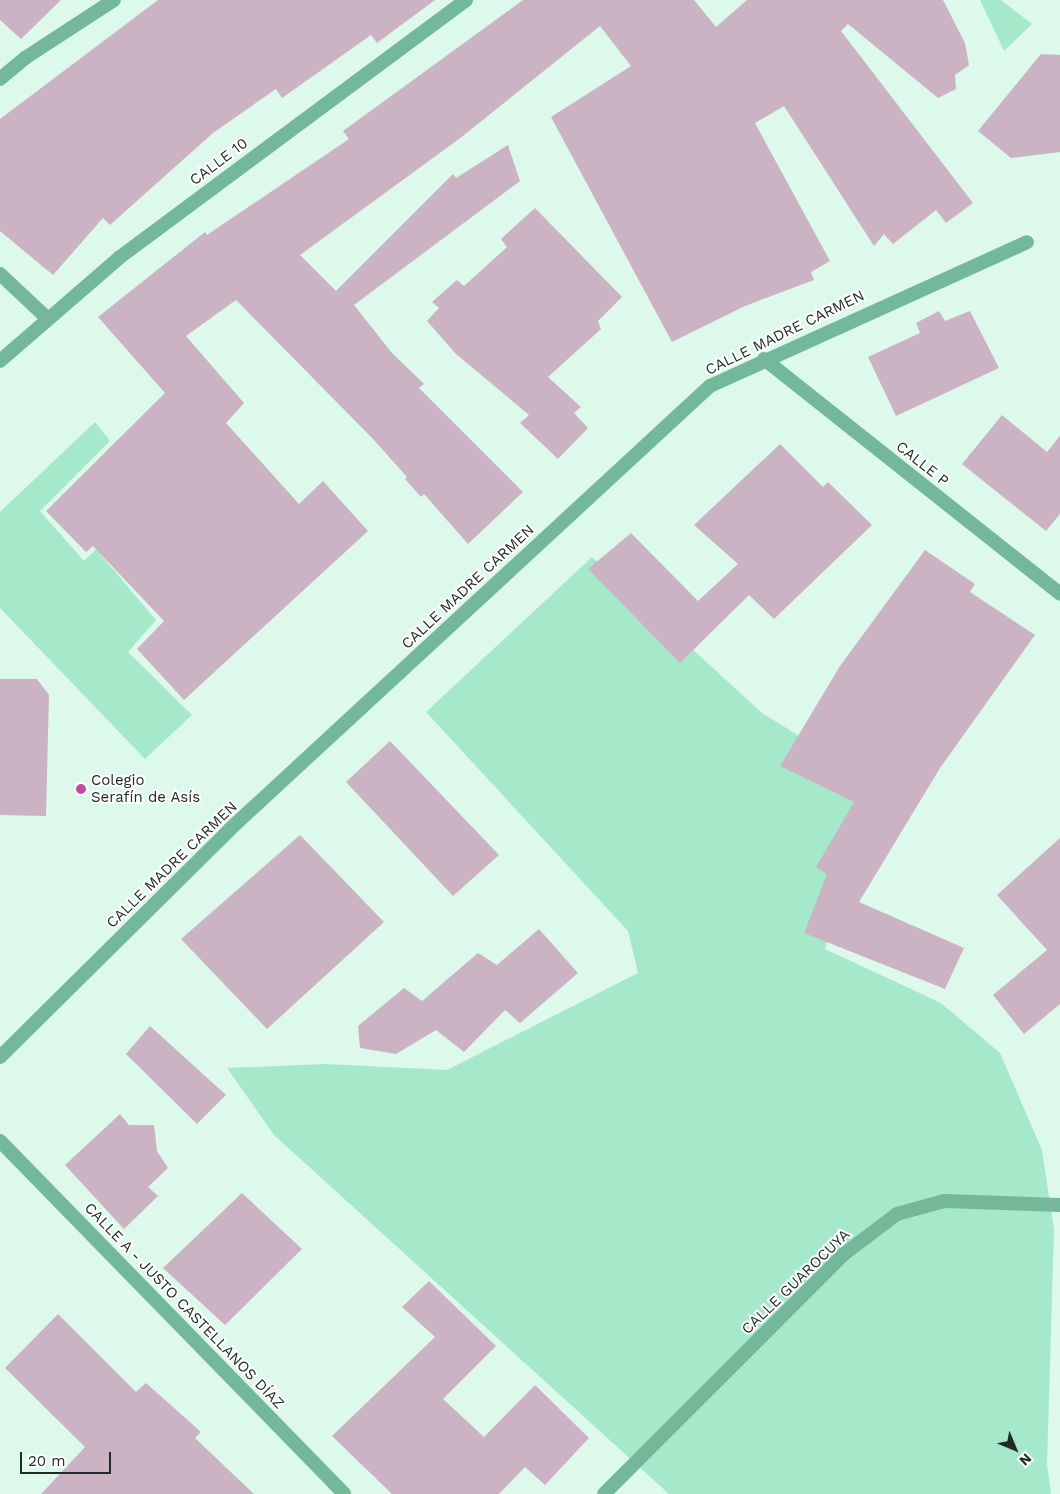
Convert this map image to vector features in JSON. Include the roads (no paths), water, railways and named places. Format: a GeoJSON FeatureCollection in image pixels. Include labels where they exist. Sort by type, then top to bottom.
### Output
{"type":"FeatureCollection","features":[{"type":"Feature","properties":{"kind":"street"},"geometry":{"type":"LineString","coordinates":[[0,79],[25,58],[114,0]]}},
{"type":"Feature","properties":{"kind":"street","name":"CALLE 10"},"geometry":{"type":"LineString","coordinates":[[0,361],[46,317],[183,210],[466,0]]}},
{"type":"Feature","properties":{"kind":"street","name":"CALLE MADRE CARMEN"},"geometry":{"type":"LineString","coordinates":[[0,1058],[228,830],[703,392],[764,359],[1027,242]]}},
{"type":"Feature","properties":{"kind":"street"},"geometry":{"type":"LineString","coordinates":[[0,274],[46,317]]}},
{"type":"Feature","properties":{"kind":"street","name":"CALLE P"},"geometry":{"type":"LineString","coordinates":[[764,359],[1060,594]]}},
{"type":"Feature","properties":{"kind":"street","name":"CALLE A - JUSTO CASTELLANOS DÍAZ"},"geometry":{"type":"LineString","coordinates":[[0,1141],[344,1494]]}},
{"type":"Feature","properties":{"kind":"street","name":"CALLE GUAROCUYA"},"geometry":{"type":"LineString","coordinates":[[604,1494],[844,1254],[896,1214],[944,1201],[1060,1205]]}},
{"type":"Feature","properties":{"kind":"place","name":"Colegio Serafín de Asís"},"geometry":{"type":"Point","coordinates":[81,789]}}]}
